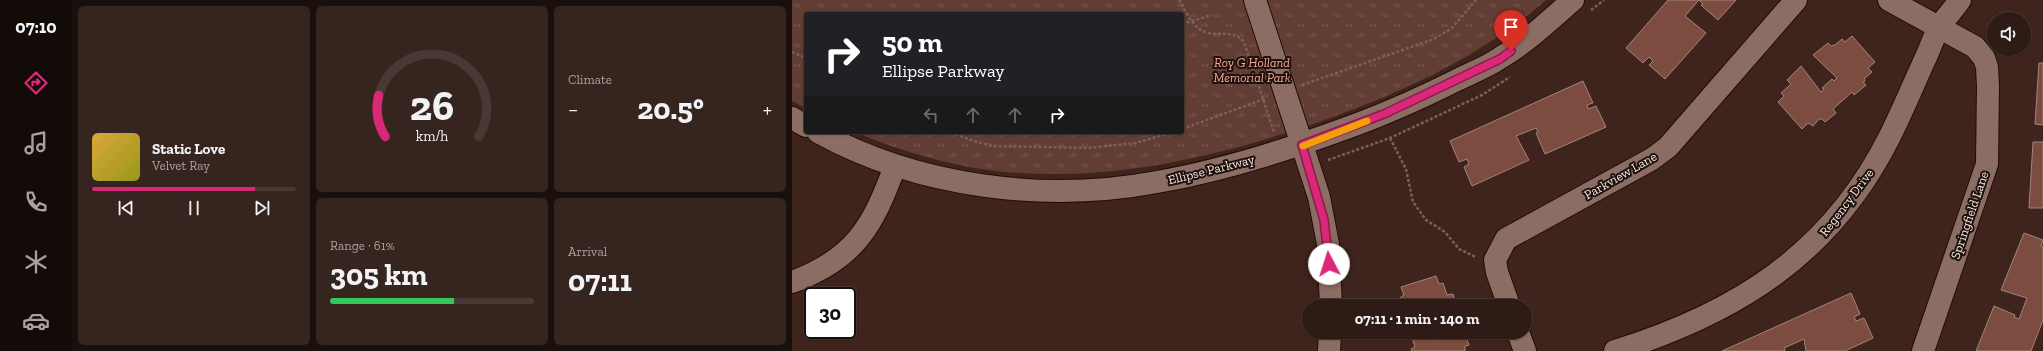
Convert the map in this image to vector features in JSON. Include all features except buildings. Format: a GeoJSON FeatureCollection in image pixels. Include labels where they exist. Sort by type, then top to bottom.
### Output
{"type":"FeatureCollection","features":[{"type":"Feature","properties":{"kind":"street"},"geometry":{"type":"LineString","coordinates":[[1255,0],[1302,145],[1324,220],[1329,264],[1330,299]]}},
{"type":"Feature","properties":{"kind":"street","name":"Parkview Lane"},"geometry":{"type":"LineString","coordinates":[[1507,299],[1497,272],[1495,260],[1506,239],[1652,159],[1668,147],[1796,0]]}},
{"type":"Feature","properties":{"kind":"street"},"geometry":{"type":"LineString","coordinates":[[1889,0],[1940,26]]}},
{"type":"Feature","properties":{"kind":"street","name":"Regency Drive"},"geometry":{"type":"LineString","coordinates":[[1615,351],[1662,343],[1684,327],[1721,310],[1746,295],[1806,251],[1829,228],[1866,180],[1890,137],[1940,26],[1960,0]]}},
{"type":"Feature","properties":{"kind":"street","name":"Ellipse Parkway"},"geometry":{"type":"LineString","coordinates":[[822,134],[839,144],[896,166],[976,184],[1039,190],[1086,190],[1156,183],[1197,174],[1302,145],[1379,116],[1500,59],[1543,26],[1580,7]]}},
{"type":"Feature","properties":{"kind":"street","name":"Springfield Lane"},"geometry":{"type":"LineString","coordinates":[[1923,351],[1987,164],[1988,86],[1987,67],[1984,58],[1975,46],[1940,26]]}},
{"type":"Feature","properties":{"kind":"street"},"geometry":{"type":"LineString","coordinates":[[792,118],[804,125]]}},
{"type":"Feature","properties":{"kind":"street"},"geometry":{"type":"LineString","coordinates":[[792,282],[817,272],[831,263],[854,244],[870,225],[877,212],[896,166]]}},
{"type":"Feature","properties":{"kind":"street"},"geometry":{"type":"LineString","coordinates":[[1329,351],[1330,339]]}},
{"type":"Feature","properties":{"kind":"street"},"geometry":{"type":"LineString","coordinates":[[1521,339],[1525,351]]}},
{"type":"Feature","properties":{"kind":"path"},"geometry":{"type":"LineString","coordinates":[[1179,0],[1192,21],[1199,29],[1206,33],[1228,33],[1241,37],[1247,48],[1276,136]]}},
{"type":"Feature","properties":{"kind":"path"},"geometry":{"type":"LineString","coordinates":[[1184,128],[1434,39],[1452,28],[1476,0]]}},
{"type":"Feature","properties":{"kind":"path"},"geometry":{"type":"LineString","coordinates":[[1580,7],[1604,0]]}},
{"type":"Feature","properties":{"kind":"path"},"geometry":{"type":"LineString","coordinates":[[1184,23],[1212,15]]}},
{"type":"Feature","properties":{"kind":"path"},"geometry":{"type":"LineString","coordinates":[[792,52],[804,57]]}},
{"type":"Feature","properties":{"kind":"path"},"geometry":{"type":"LineString","coordinates":[[1330,168],[1328,161],[1390,138],[1482,95],[1513,75]]}},
{"type":"Feature","properties":{"kind":"path"},"geometry":{"type":"LineString","coordinates":[[956,134],[973,141],[994,146],[1088,148],[1135,143],[1167,134]]}},
{"type":"Feature","properties":{"kind":"path"},"geometry":{"type":"LineString","coordinates":[[1390,138],[1406,169],[1413,202],[1426,220],[1445,232],[1459,249]]}},
{"type":"Feature","properties":{"kind":"green space","name":"Roy G Holland Memorial Park"},"geometry":{"type":"Polygon","coordinates":[[[792,0],[1546,0],[1491,42],[1431,76],[1367,104],[1302,128],[1233,149],[1162,164],[1127,169],[1091,173],[1055,174],[998,171],[935,159],[894,147],[859,134],[1184,134],[1184,12],[804,12],[804,107],[792,101],[792,0]]]}},
{"type":"Feature","properties":{"kind":"slow traffic"},"geometry":{"type":"LineString","coordinates":[[1303,146],[1302,145],[1367,121]]}},
{"type":"Feature","properties":{"kind":"route"},"geometry":{"type":"LineString","coordinates":[[1329,264],[1328,244],[1319,197],[1302,145],[1372,119],[1420,98],[1500,59],[1511,51]]}}]}
